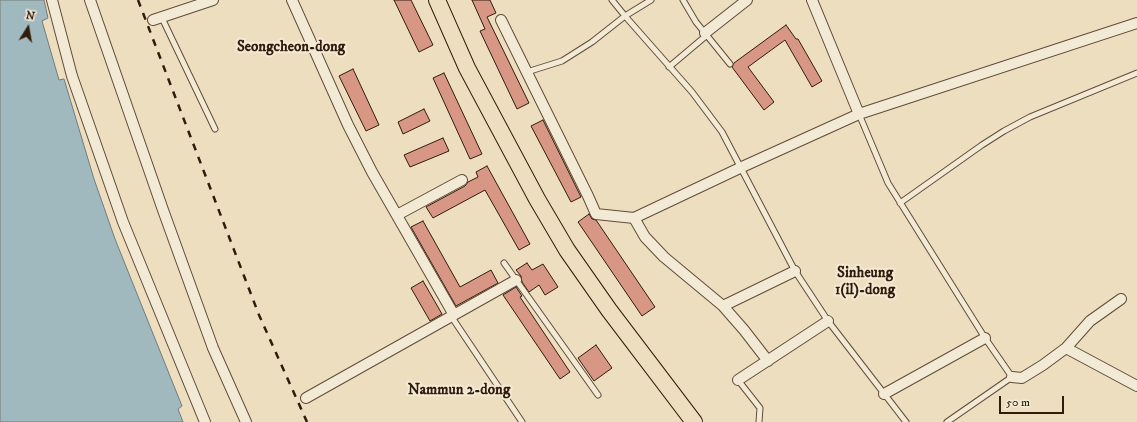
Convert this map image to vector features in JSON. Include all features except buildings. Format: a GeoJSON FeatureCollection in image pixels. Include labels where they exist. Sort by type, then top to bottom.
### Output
{"type":"FeatureCollection","features":[{"type":"Feature","properties":{"kind":"main road"},"geometry":{"type":"LineString","coordinates":[[437,0],[466,68],[537,199],[567,250],[609,310],[694,422]]}},
{"type":"Feature","properties":{"kind":"street"},"geometry":{"type":"LineString","coordinates":[[52,0],[72,76],[123,222],[205,422]]}},
{"type":"Feature","properties":{"kind":"street"},"geometry":{"type":"LineString","coordinates":[[90,0],[213,348],[246,422]]}},
{"type":"Feature","properties":{"kind":"street"},"geometry":{"type":"LineString","coordinates":[[158,19],[213,0]]}},
{"type":"Feature","properties":{"kind":"street"},"geometry":{"type":"LineString","coordinates":[[292,0],[348,125],[372,172],[452,316]]}},
{"type":"Feature","properties":{"kind":"street"},"geometry":{"type":"LineString","coordinates":[[706,34],[747,0]]}},
{"type":"Feature","properties":{"kind":"street"},"geometry":{"type":"LineString","coordinates":[[812,0],[859,114]]}},
{"type":"Feature","properties":{"kind":"street"},"geometry":{"type":"LineString","coordinates":[[501,20],[596,214],[634,218],[859,114],[1137,23]]}},
{"type":"Feature","properties":{"kind":"street"},"geometry":{"type":"LineString","coordinates":[[396,216],[462,180]]}},
{"type":"Feature","properties":{"kind":"street"},"geometry":{"type":"LineString","coordinates":[[634,218],[645,237],[664,257],[722,306],[744,330],[768,361]]}},
{"type":"Feature","properties":{"kind":"street"},"geometry":{"type":"LineString","coordinates":[[722,306],[795,271]]}},
{"type":"Feature","properties":{"kind":"street"},"geometry":{"type":"LineString","coordinates":[[306,398],[516,280]]}},
{"type":"Feature","properties":{"kind":"street"},"geometry":{"type":"LineString","coordinates":[[1012,377],[1022,378],[1043,365],[1066,348],[1090,321],[1121,299]]}},
{"type":"Feature","properties":{"kind":"street"},"geometry":{"type":"LineString","coordinates":[[738,380],[828,321]]}},
{"type":"Feature","properties":{"kind":"street"},"geometry":{"type":"LineString","coordinates":[[884,394],[986,338]]}},
{"type":"Feature","properties":{"kind":"street"},"geometry":{"type":"LineString","coordinates":[[1066,348],[1137,386]]}},
{"type":"Feature","properties":{"kind":"lane"},"geometry":{"type":"LineString","coordinates":[[612,0],[692,92],[722,132],[742,167],[795,271],[828,321],[906,422]]}},
{"type":"Feature","properties":{"kind":"lane"},"geometry":{"type":"LineString","coordinates":[[527,72],[562,61],[592,42],[625,16],[650,0]]}},
{"type":"Feature","properties":{"kind":"lane"},"geometry":{"type":"LineString","coordinates":[[683,0],[696,22],[730,64]]}},
{"type":"Feature","properties":{"kind":"lane"},"geometry":{"type":"LineString","coordinates":[[158,19],[215,128]]}},
{"type":"Feature","properties":{"kind":"lane"},"geometry":{"type":"LineString","coordinates":[[669,67],[706,34]]}},
{"type":"Feature","properties":{"kind":"lane"},"geometry":{"type":"LineString","coordinates":[[900,203],[1004,131],[1030,117],[1137,73]]}},
{"type":"Feature","properties":{"kind":"lane"},"geometry":{"type":"LineString","coordinates":[[859,114],[888,183],[1012,377],[947,422]]}},
{"type":"Feature","properties":{"kind":"lane"},"geometry":{"type":"LineString","coordinates":[[504,263],[598,396]]}},
{"type":"Feature","properties":{"kind":"lane"},"geometry":{"type":"LineString","coordinates":[[452,316],[522,422]]}},
{"type":"Feature","properties":{"kind":"lane"},"geometry":{"type":"LineString","coordinates":[[738,380],[760,408],[759,422]]}},
{"type":"Feature","properties":{"kind":"water"},"geometry":{"type":"Polygon","coordinates":[[[0,0],[44,0],[48,18],[42,21],[59,80],[64,79],[94,179],[115,239],[182,406],[178,409],[183,422],[0,422],[0,0]]]}},
{"type":"Feature","properties":{"kind":"railway"},"geometry":{"type":"LineString","coordinates":[[138,0],[259,315],[307,422]]}},
{"type":"Feature","properties":{"kind":"district","name":"Seongcheon-dong"},"geometry":{"type":"Point","coordinates":[291,48]}},
{"type":"Feature","properties":{"kind":"district","name":"Sinheung 1(il)-dong"},"geometry":{"type":"Point","coordinates":[865,282]}},
{"type":"Feature","properties":{"kind":"district","name":"Nammun 2-dong"},"geometry":{"type":"Point","coordinates":[459,391]}}]}
